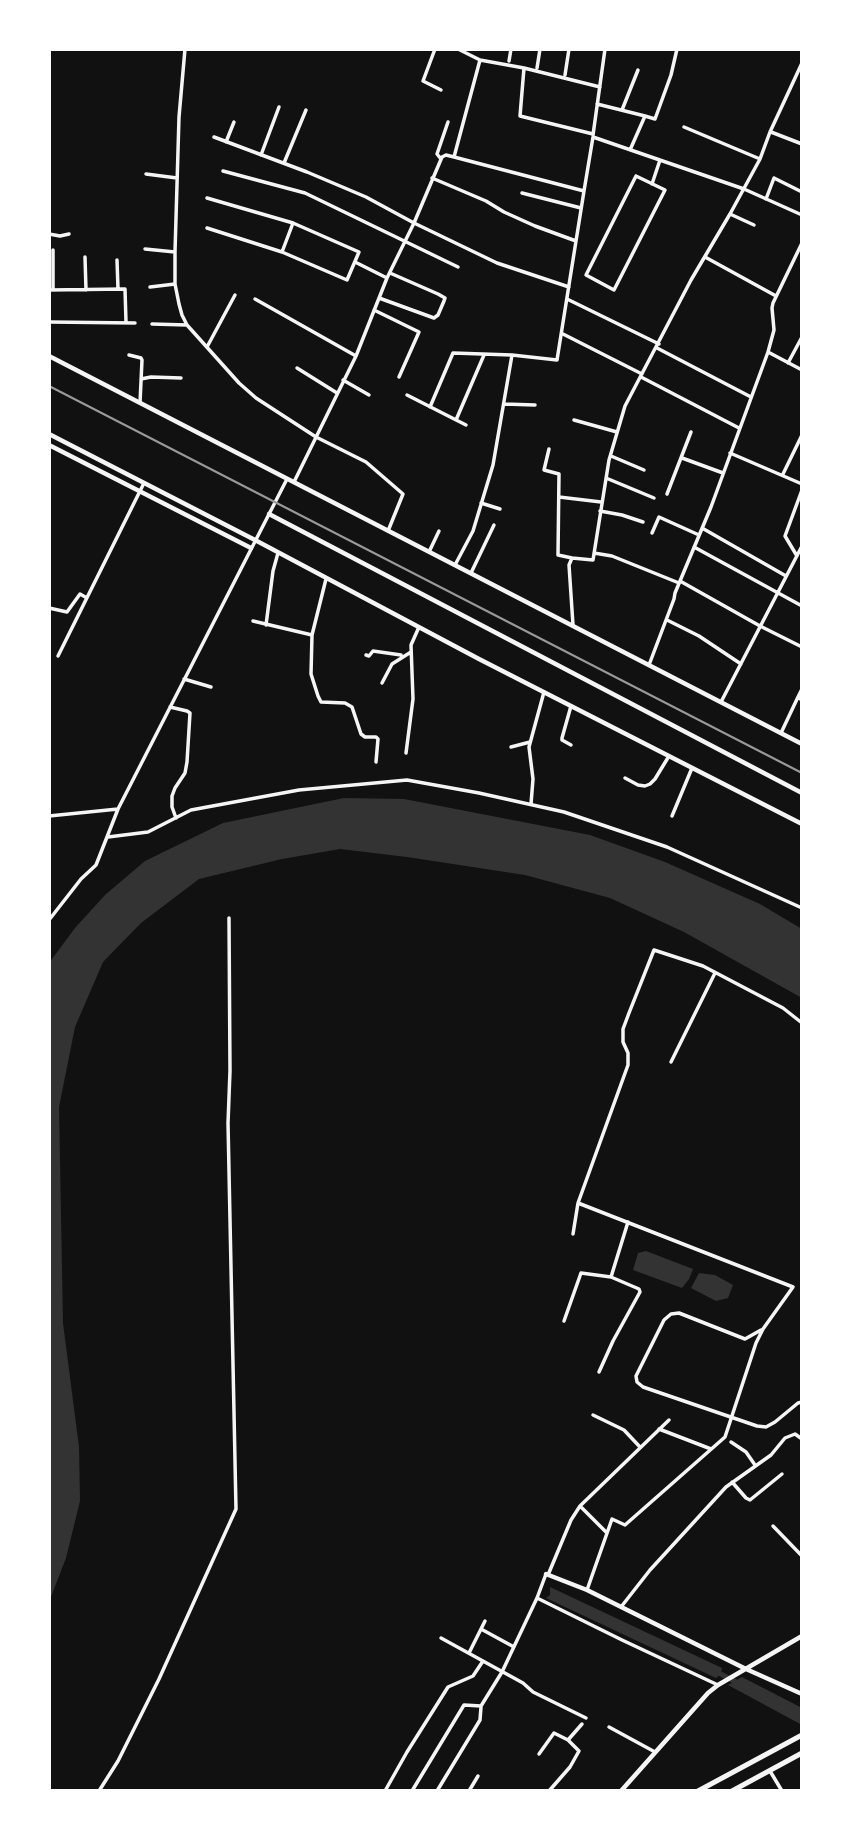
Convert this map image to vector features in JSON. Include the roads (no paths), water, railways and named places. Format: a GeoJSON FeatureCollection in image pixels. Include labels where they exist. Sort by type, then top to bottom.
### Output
{"type":"FeatureCollection","features":[{"type":"Feature","properties":{"kind":"main road"},"geometry":{"type":"LineString","coordinates":[[49,356],[802,744]]}},
{"type":"Feature","properties":{"kind":"main road"},"geometry":{"type":"LineString","coordinates":[[49,434],[419,628],[802,824]]}},
{"type":"Feature","properties":{"kind":"main road"},"geometry":{"type":"LineString","coordinates":[[49,445],[251,548]]}},
{"type":"Feature","properties":{"kind":"main road"},"geometry":{"type":"LineString","coordinates":[[269,514],[802,793]]}},
{"type":"Feature","properties":{"kind":"main road"},"geometry":{"type":"LineString","coordinates":[[547,1575],[587,1590],[802,1694]]}},
{"type":"Feature","properties":{"kind":"main road"},"geometry":{"type":"LineString","coordinates":[[621,1791],[708,1693],[802,1636]]}},
{"type":"Feature","properties":{"kind":"main road"},"geometry":{"type":"LineString","coordinates":[[698,1791],[802,1735]]}},
{"type":"Feature","properties":{"kind":"main road"},"geometry":{"type":"LineString","coordinates":[[732,1791],[802,1753]]}},
{"type":"Feature","properties":{"kind":"street"},"geometry":{"type":"LineString","coordinates":[[185,49],[177,178],[175,284],[178,304],[187,325],[256,398],[316,437],[366,462],[404,494],[388,531]]}},
{"type":"Feature","properties":{"kind":"street"},"geometry":{"type":"LineString","coordinates":[[435,49],[423,81],[442,90]]}},
{"type":"Feature","properties":{"kind":"street"},"geometry":{"type":"LineString","coordinates":[[458,49],[480,60],[600,87]]}},
{"type":"Feature","properties":{"kind":"street"},"geometry":{"type":"LineString","coordinates":[[509,61],[511,49]]}},
{"type":"Feature","properties":{"kind":"street"},"geometry":{"type":"LineString","coordinates":[[537,68],[540,49]]}},
{"type":"Feature","properties":{"kind":"street"},"geometry":{"type":"LineString","coordinates":[[565,75],[569,49]]}},
{"type":"Feature","properties":{"kind":"street"},"geometry":{"type":"LineString","coordinates":[[430,407],[453,353],[557,360],[605,49]]}},
{"type":"Feature","properties":{"kind":"street"},"geometry":{"type":"LineString","coordinates":[[597,104],[656,119],[677,49]]}},
{"type":"Feature","properties":{"kind":"street"},"geometry":{"type":"LineString","coordinates":[[454,157],[480,60]]}},
{"type":"Feature","properties":{"kind":"street"},"geometry":{"type":"LineString","coordinates":[[549,449],[544,470],[559,474],[558,555],[593,559],[606,478],[625,406],[691,280],[760,159],[770,132],[799,76],[802,63]]}},
{"type":"Feature","properties":{"kind":"street"},"geometry":{"type":"LineString","coordinates":[[524,68],[520,116],[593,136],[744,189],[802,215]]}},
{"type":"Feature","properties":{"kind":"street"},"geometry":{"type":"LineString","coordinates":[[622,110],[638,70]]}},
{"type":"Feature","properties":{"kind":"street"},"geometry":{"type":"LineString","coordinates":[[261,155],[279,107]]}},
{"type":"Feature","properties":{"kind":"street"},"geometry":{"type":"LineString","coordinates":[[284,163],[306,110]]}},
{"type":"Feature","properties":{"kind":"street"},"geometry":{"type":"LineString","coordinates":[[631,150],[645,116]]}},
{"type":"Feature","properties":{"kind":"street"},"geometry":{"type":"LineString","coordinates":[[226,142],[234,122]]}},
{"type":"Feature","properties":{"kind":"street"},"geometry":{"type":"LineString","coordinates":[[441,159],[437,154],[448,122]]}},
{"type":"Feature","properties":{"kind":"street"},"geometry":{"type":"LineString","coordinates":[[684,127],[760,159]]}},
{"type":"Feature","properties":{"kind":"street"},"geometry":{"type":"LineString","coordinates":[[770,132],[802,144]]}},
{"type":"Feature","properties":{"kind":"street"},"geometry":{"type":"LineString","coordinates":[[214,137],[366,197],[497,263],[569,287]]}},
{"type":"Feature","properties":{"kind":"street"},"geometry":{"type":"LineString","coordinates":[[294,482],[356,356],[387,278],[441,159],[446,155],[584,191]]}},
{"type":"Feature","properties":{"kind":"street"},"geometry":{"type":"LineString","coordinates":[[652,184],[660,160]]}},
{"type":"Feature","properties":{"kind":"street"},"geometry":{"type":"LineString","coordinates":[[223,171],[305,193],[458,267]]}},
{"type":"Feature","properties":{"kind":"street"},"geometry":{"type":"LineString","coordinates":[[146,174],[177,178]]}},
{"type":"Feature","properties":{"kind":"street"},"geometry":{"type":"LineString","coordinates":[[636,176],[652,184],[665,190],[614,289],[586,275],[636,176]]}},
{"type":"Feature","properties":{"kind":"street"},"geometry":{"type":"LineString","coordinates":[[432,178],[535,226],[576,241]]}},
{"type":"Feature","properties":{"kind":"street"},"geometry":{"type":"LineString","coordinates":[[766,199],[774,178],[802,192]]}},
{"type":"Feature","properties":{"kind":"street"},"geometry":{"type":"LineString","coordinates":[[522,193],[582,208]]}},
{"type":"Feature","properties":{"kind":"street"},"geometry":{"type":"LineString","coordinates":[[207,198],[293,223],[359,252],[347,280],[282,252],[207,228]]}},
{"type":"Feature","properties":{"kind":"street"},"geometry":{"type":"LineString","coordinates":[[730,214],[754,225]]}},
{"type":"Feature","properties":{"kind":"street"},"geometry":{"type":"LineString","coordinates":[[282,252],[293,223]]}},
{"type":"Feature","properties":{"kind":"street"},"geometry":{"type":"LineString","coordinates":[[49,234],[69,234]]}},
{"type":"Feature","properties":{"kind":"street"},"geometry":{"type":"LineString","coordinates":[[649,665],[768,352],[774,330],[772,308],[776,296],[800,253],[802,243]]}},
{"type":"Feature","properties":{"kind":"street"},"geometry":{"type":"LineString","coordinates":[[145,249],[175,252]]}},
{"type":"Feature","properties":{"kind":"street"},"geometry":{"type":"LineString","coordinates":[[52,250],[51,290],[125,289],[126,322]]}},
{"type":"Feature","properties":{"kind":"street"},"geometry":{"type":"LineString","coordinates":[[85,257],[86,290]]}},
{"type":"Feature","properties":{"kind":"street"},"geometry":{"type":"LineString","coordinates":[[705,257],[776,296]]}},
{"type":"Feature","properties":{"kind":"street"},"geometry":{"type":"LineString","coordinates":[[117,260],[118,289]]}},
{"type":"Feature","properties":{"kind":"street"},"geometry":{"type":"LineString","coordinates":[[355,262],[387,278]]}},
{"type":"Feature","properties":{"kind":"street"},"geometry":{"type":"LineString","coordinates":[[379,298],[433,318],[438,315],[444,301],[438,294],[390,272]]}},
{"type":"Feature","properties":{"kind":"street"},"geometry":{"type":"LineString","coordinates":[[150,287],[175,284]]}},
{"type":"Feature","properties":{"kind":"street"},"geometry":{"type":"LineString","coordinates":[[207,347],[235,295]]}},
{"type":"Feature","properties":{"kind":"street"},"geometry":{"type":"LineString","coordinates":[[255,299],[356,356]]}},
{"type":"Feature","properties":{"kind":"street"},"geometry":{"type":"LineString","coordinates":[[567,299],[751,397]]}},
{"type":"Feature","properties":{"kind":"street"},"geometry":{"type":"LineString","coordinates":[[374,310],[419,332],[399,377]]}},
{"type":"Feature","properties":{"kind":"street"},"geometry":{"type":"LineString","coordinates":[[49,322],[135,323]]}},
{"type":"Feature","properties":{"kind":"street"},"geometry":{"type":"LineString","coordinates":[[152,324],[187,325]]}},
{"type":"Feature","properties":{"kind":"street"},"geometry":{"type":"LineString","coordinates":[[562,334],[739,428]]}},
{"type":"Feature","properties":{"kind":"street"},"geometry":{"type":"LineString","coordinates":[[788,363],[802,337]]}},
{"type":"Feature","properties":{"kind":"street"},"geometry":{"type":"LineString","coordinates":[[768,352],[802,370]]}},
{"type":"Feature","properties":{"kind":"street"},"geometry":{"type":"LineString","coordinates":[[456,420],[485,354]]}},
{"type":"Feature","properties":{"kind":"street"},"geometry":{"type":"LineString","coordinates":[[130,355],[142,358],[140,403]]}},
{"type":"Feature","properties":{"kind":"street"},"geometry":{"type":"LineString","coordinates":[[455,565],[473,531],[493,465],[512,355]]}},
{"type":"Feature","properties":{"kind":"street"},"geometry":{"type":"LineString","coordinates":[[297,368],[337,393]]}},
{"type":"Feature","properties":{"kind":"street"},"geometry":{"type":"LineString","coordinates":[[141,379],[181,378]]}},
{"type":"Feature","properties":{"kind":"street"},"geometry":{"type":"LineString","coordinates":[[343,380],[369,395]]}},
{"type":"Feature","properties":{"kind":"street"},"geometry":{"type":"LineString","coordinates":[[407,395],[466,425]]}},
{"type":"Feature","properties":{"kind":"street"},"geometry":{"type":"LineString","coordinates":[[504,404],[535,405]]}},
{"type":"Feature","properties":{"kind":"street"},"geometry":{"type":"LineString","coordinates":[[574,420],[617,432]]}},
{"type":"Feature","properties":{"kind":"street"},"geometry":{"type":"LineString","coordinates":[[667,494],[691,432]]}},
{"type":"Feature","properties":{"kind":"street"},"geometry":{"type":"LineString","coordinates":[[783,474],[802,435]]}},
{"type":"Feature","properties":{"kind":"street"},"geometry":{"type":"LineString","coordinates":[[730,453],[802,484]]}},
{"type":"Feature","properties":{"kind":"street"},"geometry":{"type":"LineString","coordinates":[[611,456],[645,470]]}},
{"type":"Feature","properties":{"kind":"street"},"geometry":{"type":"LineString","coordinates":[[682,458],[723,473]]}},
{"type":"Feature","properties":{"kind":"street"},"geometry":{"type":"LineString","coordinates":[[606,478],[654,498]]}},
{"type":"Feature","properties":{"kind":"street"},"geometry":{"type":"LineString","coordinates":[[49,920],[81,879],[96,865],[118,809],[287,479]]}},
{"type":"Feature","properties":{"kind":"street"},"geometry":{"type":"LineString","coordinates":[[58,656],[144,483]]}},
{"type":"Feature","properties":{"kind":"street"},"geometry":{"type":"LineString","coordinates":[[797,556],[785,536],[802,490]]}},
{"type":"Feature","properties":{"kind":"street"},"geometry":{"type":"LineString","coordinates":[[559,497],[601,502]]}},
{"type":"Feature","properties":{"kind":"street"},"geometry":{"type":"LineString","coordinates":[[481,503],[500,509]]}},
{"type":"Feature","properties":{"kind":"street"},"geometry":{"type":"LineString","coordinates":[[600,511],[622,514],[643,522]]}},
{"type":"Feature","properties":{"kind":"street"},"geometry":{"type":"LineString","coordinates":[[652,533],[659,517],[699,535]]}},
{"type":"Feature","properties":{"kind":"street"},"geometry":{"type":"LineString","coordinates":[[471,573],[494,525]]}},
{"type":"Feature","properties":{"kind":"street"},"geometry":{"type":"LineString","coordinates":[[702,528],[786,576]]}},
{"type":"Feature","properties":{"kind":"street"},"geometry":{"type":"LineString","coordinates":[[429,552],[439,530]]}},
{"type":"Feature","properties":{"kind":"street"},"geometry":{"type":"LineString","coordinates":[[721,702],[802,546]]}},
{"type":"Feature","properties":{"kind":"street"},"geometry":{"type":"LineString","coordinates":[[694,547],[802,606]]}},
{"type":"Feature","properties":{"kind":"street"},"geometry":{"type":"LineString","coordinates":[[266,625],[278,553]]}},
{"type":"Feature","properties":{"kind":"street"},"geometry":{"type":"LineString","coordinates":[[594,553],[612,556],[679,582],[802,648]]}},
{"type":"Feature","properties":{"kind":"street"},"geometry":{"type":"LineString","coordinates":[[572,558],[569,574],[573,625]]}},
{"type":"Feature","properties":{"kind":"street"},"geometry":{"type":"LineString","coordinates":[[794,562],[802,566]]}},
{"type":"Feature","properties":{"kind":"street"},"geometry":{"type":"LineString","coordinates":[[326,579],[312,635],[311,674],[321,702],[345,703],[352,707],[361,734],[378,739],[376,762]]}},
{"type":"Feature","properties":{"kind":"street"},"geometry":{"type":"LineString","coordinates":[[49,608],[67,612],[80,594],[87,598]]}},
{"type":"Feature","properties":{"kind":"street"},"geometry":{"type":"LineString","coordinates":[[666,620],[699,636],[741,664]]}},
{"type":"Feature","properties":{"kind":"street"},"geometry":{"type":"LineString","coordinates":[[253,621],[312,635]]}},
{"type":"Feature","properties":{"kind":"street"},"geometry":{"type":"LineString","coordinates":[[406,753],[413,699],[411,645],[419,628]]}},
{"type":"Feature","properties":{"kind":"street"},"geometry":{"type":"LineString","coordinates":[[366,655],[369,656],[373,651],[403,655]]}},
{"type":"Feature","properties":{"kind":"street"},"geometry":{"type":"LineString","coordinates":[[382,683],[392,664],[411,652]]}},
{"type":"Feature","properties":{"kind":"street"},"geometry":{"type":"LineString","coordinates":[[184,679],[211,687]]}},
{"type":"Feature","properties":{"kind":"street"},"geometry":{"type":"LineString","coordinates":[[781,733],[800,699],[802,689]]}},
{"type":"Feature","properties":{"kind":"street"},"geometry":{"type":"LineString","coordinates":[[531,804],[533,779],[530,742],[544,692]]}},
{"type":"Feature","properties":{"kind":"street"},"geometry":{"type":"LineString","coordinates":[[571,706],[562,740],[572,745]]}},
{"type":"Feature","properties":{"kind":"street"},"geometry":{"type":"LineString","coordinates":[[170,707],[190,713],[185,773],[172,796],[176,818]]}},
{"type":"Feature","properties":{"kind":"street"},"geometry":{"type":"LineString","coordinates":[[511,747],[530,742]]}},
{"type":"Feature","properties":{"kind":"street"},"geometry":{"type":"LineString","coordinates":[[625,778],[638,785],[650,784],[669,756]]}},
{"type":"Feature","properties":{"kind":"street"},"geometry":{"type":"LineString","coordinates":[[672,816],[692,768]]}},
{"type":"Feature","properties":{"kind":"street"},"geometry":{"type":"LineString","coordinates":[[108,837],[148,832],[191,810],[299,790],[407,780],[565,812],[667,847],[802,908]]}},
{"type":"Feature","properties":{"kind":"street"},"geometry":{"type":"LineString","coordinates":[[49,816],[118,809]]}},
{"type":"Feature","properties":{"kind":"street"},"geometry":{"type":"LineString","coordinates":[[99,1791],[118,1761],[159,1679],[236,1509],[228,1123],[229,918]]}},
{"type":"Feature","properties":{"kind":"street"},"geometry":{"type":"LineString","coordinates":[[573,1234],[578,1203],[628,1065],[623,1029],[654,950],[703,966],[783,1009],[802,1023]]}},
{"type":"Feature","properties":{"kind":"street"},"geometry":{"type":"LineString","coordinates":[[671,1062],[716,973]]}},
{"type":"Feature","properties":{"kind":"street"},"geometry":{"type":"LineString","coordinates":[[578,1203],[793,1287],[756,1343],[725,1437],[625,1525],[612,1519],[587,1590]]}},
{"type":"Feature","properties":{"kind":"street"},"geometry":{"type":"LineString","coordinates":[[611,1277],[628,1222]]}},
{"type":"Feature","properties":{"kind":"street"},"geometry":{"type":"LineString","coordinates":[[564,1321],[581,1273],[611,1277],[640,1291],[599,1372]]}},
{"type":"Feature","properties":{"kind":"street"},"geometry":{"type":"LineString","coordinates":[[763,1329],[745,1339],[679,1314],[671,1314],[664,1320],[636,1376],[637,1382],[643,1387],[757,1426],[766,1427],[798,1402],[802,1402]]}},
{"type":"Feature","properties":{"kind":"street"},"geometry":{"type":"LineString","coordinates":[[593,1415],[624,1430],[640,1447]]}},
{"type":"Feature","properties":{"kind":"street"},"geometry":{"type":"LineString","coordinates":[[438,1791],[480,1720],[481,1706],[502,1672],[571,1520],[580,1506],[668,1420]]}},
{"type":"Feature","properties":{"kind":"street"},"geometry":{"type":"LineString","coordinates":[[659,1429],[711,1449]]}},
{"type":"Feature","properties":{"kind":"street"},"geometry":{"type":"LineString","coordinates":[[621,1608],[650,1570],[732,1482],[771,1455],[785,1438],[795,1434],[802,1439]]}},
{"type":"Feature","properties":{"kind":"street"},"geometry":{"type":"LineString","coordinates":[[731,1442],[746,1452],[755,1465]]}},
{"type":"Feature","properties":{"kind":"street"},"geometry":{"type":"LineString","coordinates":[[732,1482],[751,1500],[782,1474]]}},
{"type":"Feature","properties":{"kind":"street"},"geometry":{"type":"LineString","coordinates":[[580,1506],[607,1533]]}},
{"type":"Feature","properties":{"kind":"street"},"geometry":{"type":"LineString","coordinates":[[773,1525],[802,1556]]}},
{"type":"Feature","properties":{"kind":"street"},"geometry":{"type":"LineString","coordinates":[[537,1598],[718,1685]]}},
{"type":"Feature","properties":{"kind":"street"},"geometry":{"type":"LineString","coordinates":[[469,1653],[485,1621]]}},
{"type":"Feature","properties":{"kind":"street"},"geometry":{"type":"LineString","coordinates":[[481,1629],[514,1647]]}},
{"type":"Feature","properties":{"kind":"street"},"geometry":{"type":"LineString","coordinates":[[441,1638],[523,1682],[533,1692],[586,1718]]}},
{"type":"Feature","properties":{"kind":"street"},"geometry":{"type":"LineString","coordinates":[[385,1791],[448,1687],[473,1676],[483,1661]]}},
{"type":"Feature","properties":{"kind":"street"},"geometry":{"type":"LineString","coordinates":[[412,1791],[464,1705],[481,1706]]}},
{"type":"Feature","properties":{"kind":"street"},"geometry":{"type":"LineString","coordinates":[[568,1740],[582,1724]]}},
{"type":"Feature","properties":{"kind":"street"},"geometry":{"type":"LineString","coordinates":[[609,1727],[655,1752]]}},
{"type":"Feature","properties":{"kind":"street"},"geometry":{"type":"LineString","coordinates":[[538,1754],[554,1733],[568,1740],[579,1751],[549,1791]]}},
{"type":"Feature","properties":{"kind":"street"},"geometry":{"type":"LineString","coordinates":[[770,1771],[782,1791]]}},
{"type":"Feature","properties":{"kind":"street"},"geometry":{"type":"LineString","coordinates":[[469,1791],[478,1776]]}},
{"type":"Feature","properties":{"kind":"waterway"},"geometry":{"type":"LineString","coordinates":[[717,1672],[740,1684]]}},
{"type":"Feature","properties":{"kind":"railway"},"geometry":{"type":"LineString","coordinates":[[49,386],[802,773]]}}]}
